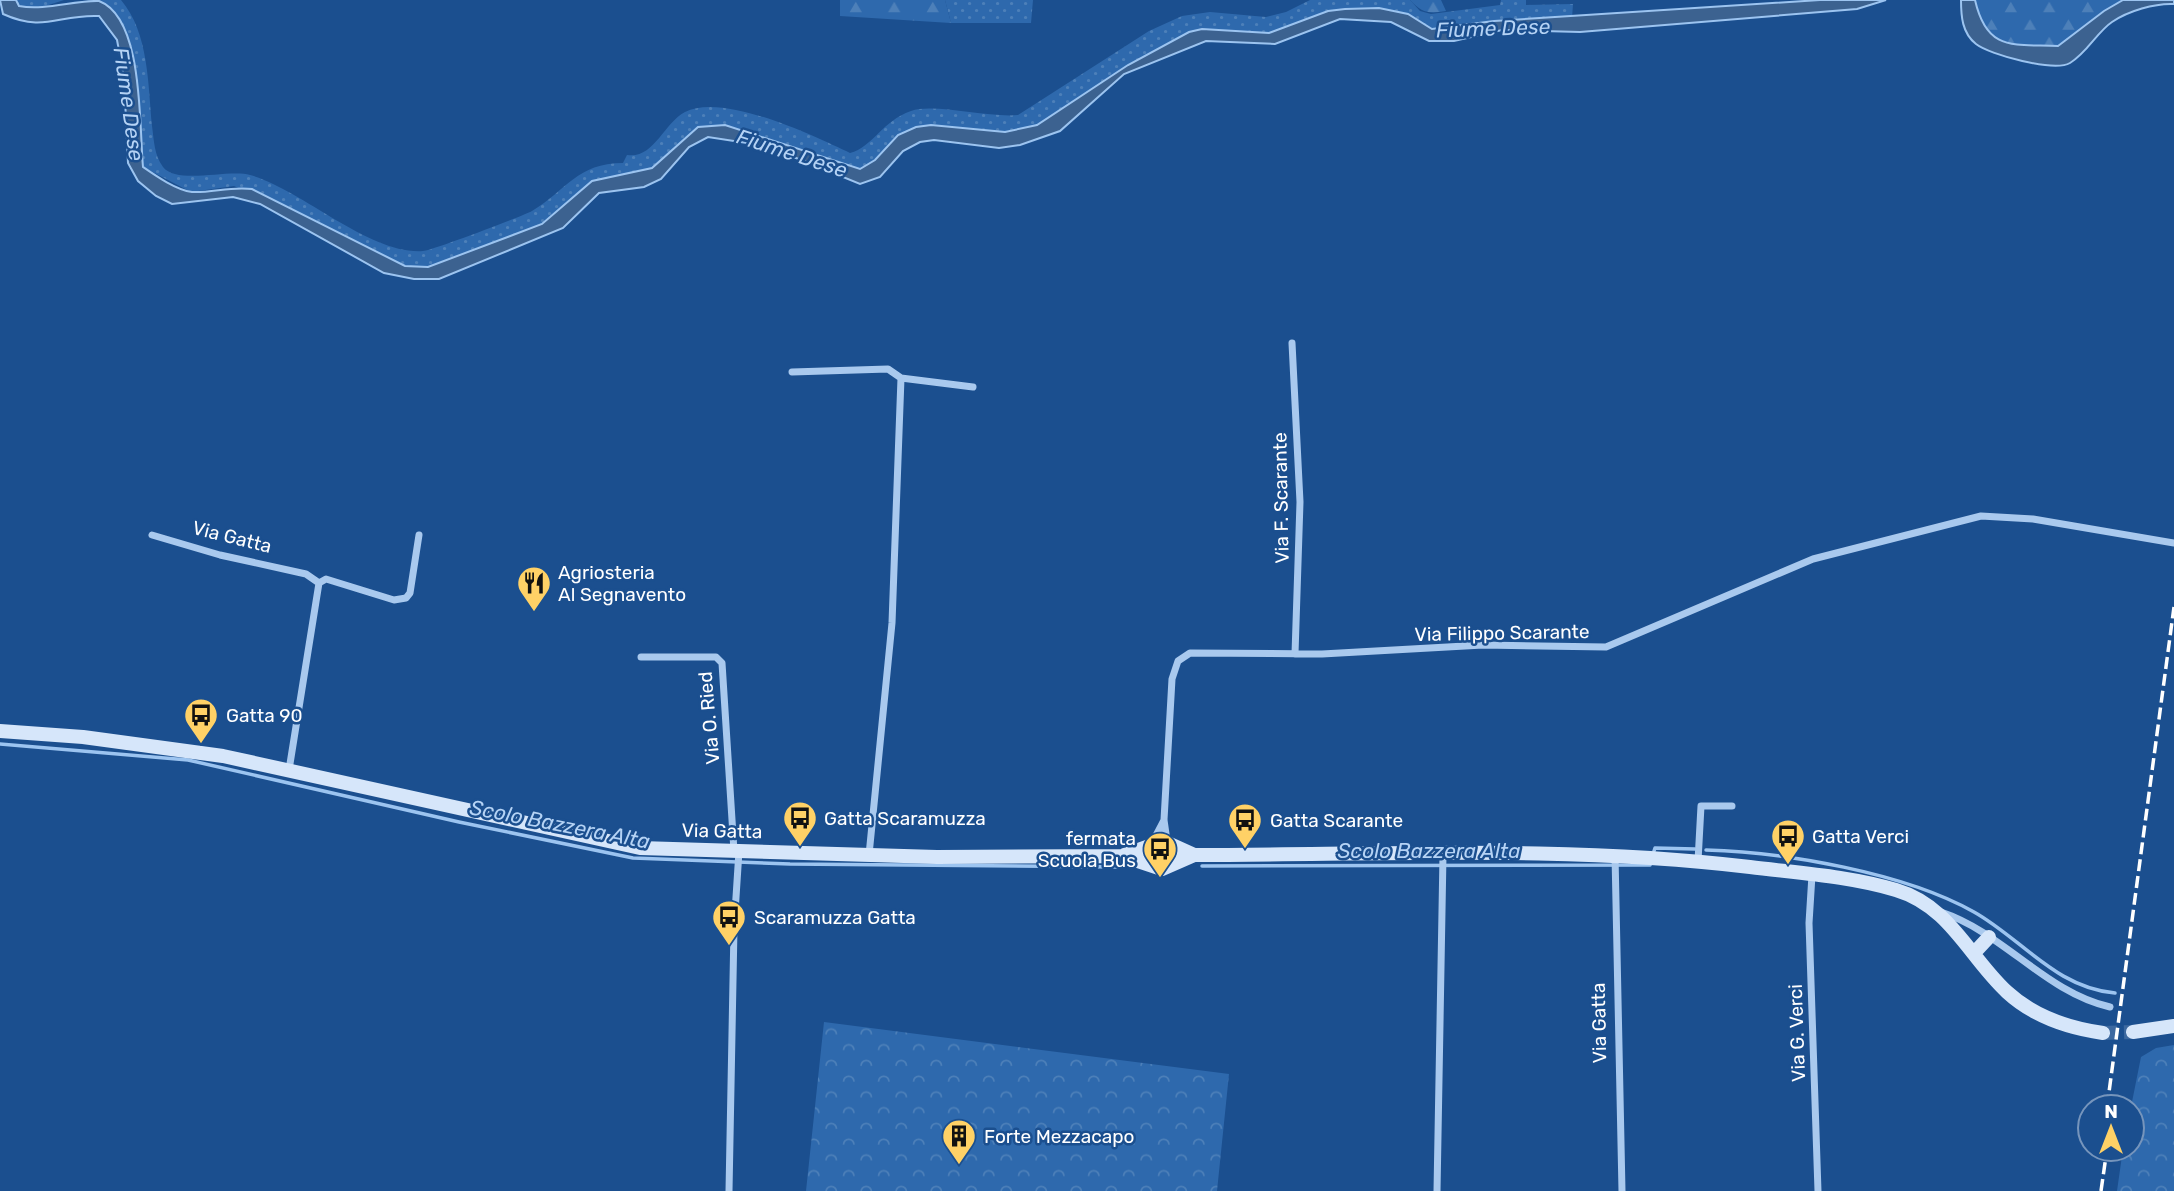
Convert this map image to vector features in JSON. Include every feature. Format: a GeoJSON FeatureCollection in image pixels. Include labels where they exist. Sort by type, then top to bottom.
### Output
{"type":"FeatureCollection","features":[{"type":"Feature","properties":{"kind":"street","name":"Via F. Scarante"},"geometry":{"type":"LineString","coordinates":[[1292,343],[1300,502],[1294,654]]}},
{"type":"Feature","properties":{"kind":"street"},"geometry":{"type":"LineString","coordinates":[[792,372],[888,369],[901,378],[973,387]]}},
{"type":"Feature","properties":{"kind":"street"},"geometry":{"type":"LineString","coordinates":[[869,855],[890,642],[901,378]]}},
{"type":"Feature","properties":{"kind":"street","name":"Via Filippo Scarante"},"geometry":{"type":"LineString","coordinates":[[1170,844],[1164,820],[1172,680],[1178,661],[1197,652],[1294,654],[1483,645],[1606,647],[1813,559],[1981,516],[2018,517],[2074,524],[2174,543]]}},
{"type":"Feature","properties":{"kind":"street","name":"Via Gatta"},"geometry":{"type":"LineString","coordinates":[[152,535],[220,555],[306,574],[319,583],[326,579],[394,600],[406,598],[410,593],[419,535]]}},
{"type":"Feature","properties":{"kind":"street"},"geometry":{"type":"LineString","coordinates":[[289,770],[319,583]]}},
{"type":"Feature","properties":{"kind":"street","name":"Via O. Ried"},"geometry":{"type":"LineString","coordinates":[[641,657],[716,657],[722,663],[738,869],[734,928],[729,1191]]}},
{"type":"Feature","properties":{"kind":"street","name":"Via Gatta"},"geometry":{"type":"LineString","coordinates":[[0,731],[190,750],[625,846],[869,855],[1123,856],[1148,862],[1162,869],[1194,855],[1699,861],[1812,874],[1882,886],[1913,897],[1989,937],[2060,987],[2081,998],[2110,1007]]}},
{"type":"Feature","properties":{"kind":"street"},"geometry":{"type":"LineString","coordinates":[[1699,861],[1701,806],[1732,806]]}},
{"type":"Feature","properties":{"kind":"street","name":"Via Filippo Scarante"},"geometry":{"type":"LineString","coordinates":[[1151,844],[1164,820]]}},
{"type":"Feature","properties":{"kind":"street"},"geometry":{"type":"LineString","coordinates":[[1148,862],[1146,856],[1151,844]]}},
{"type":"Feature","properties":{"kind":"street","name":"Via Gatta"},"geometry":{"type":"LineString","coordinates":[[1123,856],[1151,844],[1170,844],[1194,855]]}},
{"type":"Feature","properties":{"kind":"street"},"geometry":{"type":"LineString","coordinates":[[1170,844],[1174,858],[1172,863]]}},
{"type":"Feature","properties":{"kind":"street"},"geometry":{"type":"LineString","coordinates":[[1437,1191],[1443,857]]}},
{"type":"Feature","properties":{"kind":"street","name":"Via Gatta"},"geometry":{"type":"LineString","coordinates":[[1615,861],[1622,1191]]}},
{"type":"Feature","properties":{"kind":"street","name":"Via G. Verci"},"geometry":{"type":"LineString","coordinates":[[1812,874],[1809,923],[1818,1191]]}},
{"type":"Feature","properties":{"kind":"street","name":"Via Gatta"},"geometry":{"type":"LineString","coordinates":[[1935,910],[1975,952],[1995,980],[2025,1006],[2056,1022],[2103,1033]]}},
{"type":"Feature","properties":{"kind":"street"},"geometry":{"type":"LineString","coordinates":[[1975,952],[1989,937]]}},
{"type":"Feature","properties":{"kind":"street"},"geometry":{"type":"LineString","coordinates":[[2133,1032],[2174,1026]]}},
{"type":"Feature","properties":{"kind":"green space"},"geometry":{"type":"Polygon","coordinates":[[[16,0],[64,0],[36,9],[19,6],[16,0]]]}},
{"type":"Feature","properties":{"kind":"green space"},"geometry":{"type":"Polygon","coordinates":[[[87,0],[121,0],[137,28],[146,60],[156,152],[163,167],[179,175],[250,175],[270,182],[381,243],[423,251],[532,211],[583,173],[607,164],[623,163],[627,155],[644,152],[677,117],[702,107],[744,112],[768,119],[850,153],[865,145],[892,121],[911,111],[933,109],[1018,115],[1149,31],[1182,16],[1210,12],[1266,17],[1286,12],[1310,0],[1410,0],[1420,11],[1431,14],[1500,5],[1501,0],[1526,0],[1526,5],[1573,4],[1572,18],[1494,21],[1432,29],[1408,14],[1379,8],[1345,9],[1269,33],[1202,29],[1189,32],[1128,65],[1037,125],[1005,132],[931,125],[898,135],[875,160],[860,169],[698,127],[652,168],[592,181],[542,224],[428,267],[405,266],[234,186],[191,192],[143,167],[135,65],[99,1],[87,0]]]}},
{"type":"Feature","properties":{"kind":"green space"},"geometry":{"type":"Polygon","coordinates":[[[840,0],[945,0],[951,23],[840,16],[840,0]]]}},
{"type":"Feature","properties":{"kind":"green space"},"geometry":{"type":"Polygon","coordinates":[[[945,0],[1033,0],[1031,23],[951,23],[945,0]]]}},
{"type":"Feature","properties":{"kind":"green space"},"geometry":{"type":"Polygon","coordinates":[[[1410,0],[1441,0],[1446,11],[1426,12],[1410,0]]]}},
{"type":"Feature","properties":{"kind":"green space"},"geometry":{"type":"Polygon","coordinates":[[[1975,0],[2123,0],[2104,11],[2059,46],[2015,45],[2004,42],[1987,29],[1975,0]]]}},
{"type":"Feature","properties":{"kind":"green space"},"geometry":{"type":"Polygon","coordinates":[[[824,1022],[1229,1074],[1217,1191],[806,1191],[824,1022]]]}},
{"type":"Feature","properties":{"kind":"green space"},"geometry":{"type":"Polygon","coordinates":[[[2174,1045],[2174,1191],[2117,1191],[2121,1163],[2146,1163],[2146,1093],[2134,1093],[2141,1057],[2156,1048],[2174,1045]]]}},
{"type":"Feature","properties":{"kind":"water","name":"Fiume Dese"},"geometry":{"type":"Polygon","coordinates":[[[0,0],[16,0],[19,6],[29,7],[99,1],[114,11],[132,50],[139,101],[143,167],[160,178],[179,189],[192,192],[252,189],[405,266],[428,267],[542,224],[592,181],[652,168],[698,127],[725,125],[860,169],[875,160],[898,135],[916,127],[931,125],[1005,132],[1037,125],[1128,65],[1189,32],[1202,29],[1269,33],[1328,11],[1345,9],[1379,8],[1408,14],[1432,29],[1494,21],[1820,0],[1886,0],[1857,9],[1580,32],[1502,30],[1454,41],[1429,41],[1391,22],[1340,19],[1275,44],[1206,41],[1124,74],[1060,131],[1020,145],[999,148],[934,140],[920,142],[903,151],[880,177],[860,184],[799,159],[747,143],[708,137],[689,147],[661,179],[644,187],[599,193],[563,228],[439,279],[414,279],[384,273],[260,204],[233,197],[172,204],[156,196],[138,181],[128,163],[124,77],[117,40],[99,16],[30,22],[3,14],[0,0]]]}},
{"type":"Feature","properties":{"kind":"water"},"geometry":{"type":"Polygon","coordinates":[[[1961,0],[1975,0],[1987,29],[2004,42],[2058,46],[2123,0],[2174,0],[2174,4],[2150,6],[2118,18],[2076,59],[2062,65],[2051,65],[2008,57],[1976,44],[1965,29],[1961,0]]]}},
{"type":"Feature","properties":{"kind":"waterway","name":"Scolo Bazzera Alta"},"geometry":{"type":"LineString","coordinates":[[0,744],[188,760],[459,822],[633,858],[790,864],[1121,867]]}},
{"type":"Feature","properties":{"kind":"waterway","name":"Scolo Bazzera Alta"},"geometry":{"type":"LineString","coordinates":[[1654,851],[1655,848],[1695,849]]}},
{"type":"Feature","properties":{"kind":"waterway","name":"Scolo Bazzera Alta"},"geometry":{"type":"LineString","coordinates":[[1706,850],[1807,860],[1914,886],[1974,912],[2040,961],[2075,982],[2115,993]]}},
{"type":"Feature","properties":{"kind":"waterway","name":"Scolo Bazzera Alta"},"geometry":{"type":"LineString","coordinates":[[1202,866],[1650,865],[1651,861]]}},
{"type":"Feature","properties":{"kind":"tunnel"},"geometry":{"type":"LineString","coordinates":[[2103,1033],[2133,1032]]}},
{"type":"Feature","properties":{"kind":"railway"},"geometry":{"type":"LineString","coordinates":[[2109,1093],[2174,607]]}},
{"type":"Feature","properties":{"kind":"railway"},"geometry":{"type":"LineString","coordinates":[[2101,1191],[2105,1163]]}},
{"type":"Feature","properties":{"kind":"place","name":"Agriosteria Al Segnavento"},"geometry":{"type":"Point","coordinates":[534,613]}},
{"type":"Feature","properties":{"kind":"place","name":"Gatta 90"},"geometry":{"type":"Point","coordinates":[201,745]}},
{"type":"Feature","properties":{"kind":"place","name":"Gatta Scaramuzza"},"geometry":{"type":"Point","coordinates":[800,848]}},
{"type":"Feature","properties":{"kind":"place","name":"Gatta Scarante"},"geometry":{"type":"Point","coordinates":[1245,850]}},
{"type":"Feature","properties":{"kind":"place","name":"Gatta Verci"},"geometry":{"type":"Point","coordinates":[1788,866]}},
{"type":"Feature","properties":{"kind":"place","name":"fermata Scuola Bus"},"geometry":{"type":"Point","coordinates":[1160,879]}},
{"type":"Feature","properties":{"kind":"place","name":"Scaramuzza Gatta"},"geometry":{"type":"Point","coordinates":[729,947]}},
{"type":"Feature","properties":{"kind":"place","name":"Forte Mezzacapo"},"geometry":{"type":"Point","coordinates":[959,1166]}}]}
